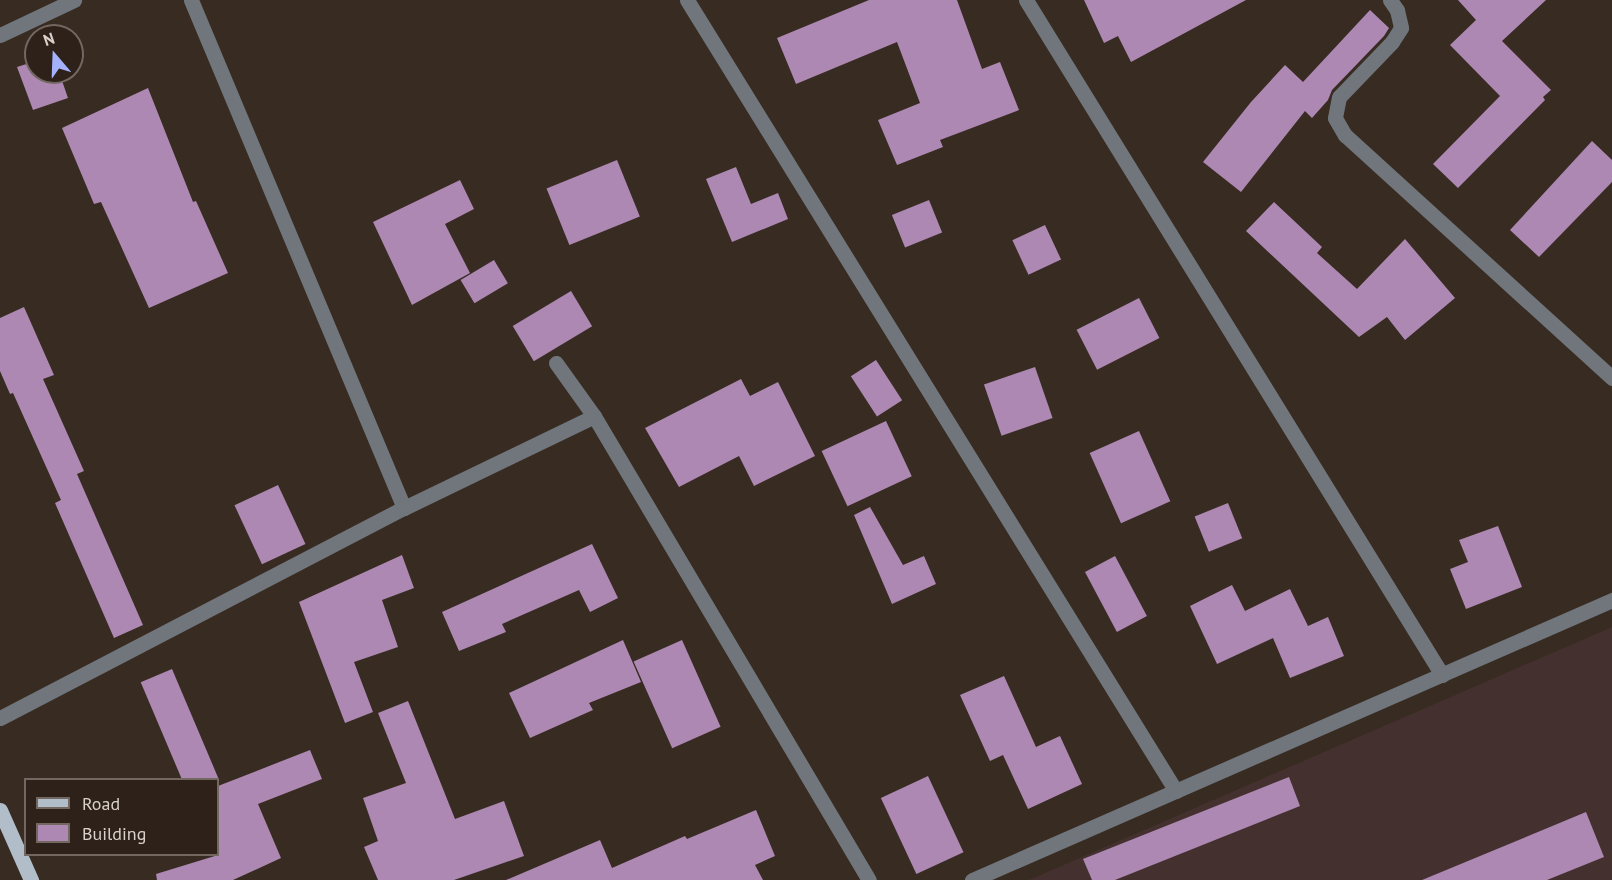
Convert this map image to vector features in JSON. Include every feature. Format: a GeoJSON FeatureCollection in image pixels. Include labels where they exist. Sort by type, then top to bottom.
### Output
{"type":"FeatureCollection","features":[{"type":"Feature","properties":{"kind":"main road"},"geometry":{"type":"LineString","coordinates":[[0,810],[31,880]]}},
{"type":"Feature","properties":{"kind":"street"},"geometry":{"type":"LineString","coordinates":[[0,34],[74,0]]}},
{"type":"Feature","properties":{"kind":"street"},"geometry":{"type":"LineString","coordinates":[[191,0],[404,508]]}},
{"type":"Feature","properties":{"kind":"street"},"geometry":{"type":"LineString","coordinates":[[687,0],[1176,791]]}},
{"type":"Feature","properties":{"kind":"street"},"geometry":{"type":"LineString","coordinates":[[1026,0],[1442,675]]}},
{"type":"Feature","properties":{"kind":"street"},"geometry":{"type":"LineString","coordinates":[[1390,0],[1397,10],[1401,28],[1392,42],[1339,97],[1335,118],[1345,135],[1612,378]]}},
{"type":"Feature","properties":{"kind":"street"},"geometry":{"type":"LineString","coordinates":[[556,363],[594,416],[869,880]]}},
{"type":"Feature","properties":{"kind":"street"},"geometry":{"type":"LineString","coordinates":[[0,718],[404,508],[594,416]]}},
{"type":"Feature","properties":{"kind":"street"},"geometry":{"type":"LineString","coordinates":[[972,880],[1612,600]]}},
{"type":"Feature","properties":{"kind":"shaded area"},"geometry":{"type":"Polygon","coordinates":[[[1612,627],[1612,880],[1029,880],[1612,627]]]}},
{"type":"Feature","properties":{"kind":"building"},"geometry":{"type":"Polygon","coordinates":[[[869,0],[957,0],[982,69],[1000,62],[1019,110],[940,140],[943,147],[897,165],[878,120],[920,103],[897,42],[796,84],[777,38],[869,0]]]}},
{"type":"Feature","properties":{"kind":"building"},"geometry":{"type":"Polygon","coordinates":[[[1084,0],[1246,0],[1131,62],[1118,36],[1104,43],[1084,0]]]}},
{"type":"Feature","properties":{"kind":"building"},"geometry":{"type":"Polygon","coordinates":[[[1458,0],[1546,0],[1502,41],[1551,90],[1543,97],[1545,100],[1458,188],[1433,164],[1500,96],[1450,45],[1476,20],[1458,0]]]}},
{"type":"Feature","properties":{"kind":"building"},"geometry":{"type":"Polygon","coordinates":[[[1370,10],[1389,28],[1384,36],[1332,90],[1328,100],[1312,118],[1305,111],[1241,192],[1203,162],[1251,102],[1285,65],[1303,82],[1370,10]]]}},
{"type":"Feature","properties":{"kind":"building"},"geometry":{"type":"Polygon","coordinates":[[[24,65],[24,84],[63,84],[68,98],[33,110],[17,67],[24,65]]]}},
{"type":"Feature","properties":{"kind":"building"},"geometry":{"type":"Polygon","coordinates":[[[148,88],[193,202],[196,201],[228,273],[149,308],[101,202],[94,204],[62,128],[148,88]]]}},
{"type":"Feature","properties":{"kind":"building"},"geometry":{"type":"Polygon","coordinates":[[[1592,141],[1612,160],[1612,182],[1539,257],[1510,230],[1592,141]]]}},
{"type":"Feature","properties":{"kind":"building"},"geometry":{"type":"Polygon","coordinates":[[[617,160],[640,217],[569,245],[547,188],[617,160]]]}},
{"type":"Feature","properties":{"kind":"building"},"geometry":{"type":"Polygon","coordinates":[[[736,167],[751,204],[778,193],[788,219],[732,242],[706,179],[736,167]]]}},
{"type":"Feature","properties":{"kind":"building"},"geometry":{"type":"Polygon","coordinates":[[[460,180],[474,209],[445,224],[470,273],[412,305],[373,222],[460,180]]]}},
{"type":"Feature","properties":{"kind":"building"},"geometry":{"type":"Polygon","coordinates":[[[929,200],[942,232],[905,247],[892,215],[929,200]]]}},
{"type":"Feature","properties":{"kind":"building"},"geometry":{"type":"Polygon","coordinates":[[[1274,202],[1322,247],[1317,253],[1357,289],[1405,239],[1455,298],[1405,340],[1387,317],[1359,337],[1246,231],[1274,202]]]}},
{"type":"Feature","properties":{"kind":"building"},"geometry":{"type":"Polygon","coordinates":[[[1045,225],[1061,259],[1028,275],[1012,240],[1045,225]]]}},
{"type":"Feature","properties":{"kind":"building"},"geometry":{"type":"Polygon","coordinates":[[[494,260],[508,283],[474,303],[461,280],[494,260]]]}},
{"type":"Feature","properties":{"kind":"building"},"geometry":{"type":"Polygon","coordinates":[[[571,291],[592,326],[534,361],[513,326],[571,291]]]}},
{"type":"Feature","properties":{"kind":"building"},"geometry":{"type":"Polygon","coordinates":[[[1139,298],[1159,338],[1097,370],[1077,330],[1139,298]]]}},
{"type":"Feature","properties":{"kind":"building"},"geometry":{"type":"Polygon","coordinates":[[[24,307],[54,375],[43,379],[84,471],[77,474],[143,625],[114,638],[55,503],[61,500],[13,393],[10,394],[0,371],[0,318],[24,307]]]}},
{"type":"Feature","properties":{"kind":"building"},"geometry":{"type":"Polygon","coordinates":[[[876,360],[902,400],[877,417],[851,376],[876,360]]]}},
{"type":"Feature","properties":{"kind":"building"},"geometry":{"type":"Polygon","coordinates":[[[1035,367],[1053,418],[1002,436],[984,385],[1035,367]]]}},
{"type":"Feature","properties":{"kind":"building"},"geometry":{"type":"Polygon","coordinates":[[[741,379],[750,396],[778,382],[815,456],[754,486],[739,456],[679,487],[645,428],[741,379]]]}},
{"type":"Feature","properties":{"kind":"building"},"geometry":{"type":"Polygon","coordinates":[[[886,421],[912,476],[847,506],[822,451],[886,421]]]}},
{"type":"Feature","properties":{"kind":"building"},"geometry":{"type":"Polygon","coordinates":[[[1139,431],[1170,501],[1121,523],[1090,453],[1139,431]]]}},
{"type":"Feature","properties":{"kind":"building"},"geometry":{"type":"Polygon","coordinates":[[[278,485],[305,544],[262,564],[234,505],[278,485]]]}},
{"type":"Feature","properties":{"kind":"building"},"geometry":{"type":"Polygon","coordinates":[[[1228,503],[1242,538],[1209,552],[1195,516],[1228,503]]]}},
{"type":"Feature","properties":{"kind":"building"},"geometry":{"type":"Polygon","coordinates":[[[870,507],[903,565],[924,556],[936,584],[892,604],[854,515],[870,507]]]}},
{"type":"Feature","properties":{"kind":"building"},"geometry":{"type":"Polygon","coordinates":[[[1498,526],[1522,587],[1466,609],[1450,569],[1468,562],[1459,540],[1498,526]]]}},
{"type":"Feature","properties":{"kind":"building"},"geometry":{"type":"Polygon","coordinates":[[[592,544],[618,598],[590,612],[579,590],[502,624],[506,632],[459,651],[442,612],[592,544]]]}},
{"type":"Feature","properties":{"kind":"building"},"geometry":{"type":"Polygon","coordinates":[[[402,555],[414,588],[382,600],[398,647],[354,662],[373,712],[345,723],[299,602],[402,555]]]}},
{"type":"Feature","properties":{"kind":"building"},"geometry":{"type":"Polygon","coordinates":[[[1115,556],[1147,616],[1117,632],[1085,572],[1115,556]]]}},
{"type":"Feature","properties":{"kind":"building"},"geometry":{"type":"Polygon","coordinates":[[[1232,585],[1245,611],[1290,589],[1308,626],[1328,617],[1344,656],[1290,678],[1273,638],[1217,664],[1190,606],[1232,585]]]}},
{"type":"Feature","properties":{"kind":"building"},"geometry":{"type":"Polygon","coordinates":[[[623,640],[641,682],[589,703],[593,710],[530,738],[509,693],[623,640]]]}},
{"type":"Feature","properties":{"kind":"building"},"geometry":{"type":"Polygon","coordinates":[[[682,640],[721,727],[672,748],[634,662],[682,640]]]}},
{"type":"Feature","properties":{"kind":"building"},"geometry":{"type":"Polygon","coordinates":[[[172,669],[218,778],[181,778],[141,682],[172,669]]]}},
{"type":"Feature","properties":{"kind":"building"},"geometry":{"type":"Polygon","coordinates":[[[1004,676],[1036,747],[1060,736],[1082,784],[1028,809],[1003,755],[990,761],[960,695],[1004,676]]]}},
{"type":"Feature","properties":{"kind":"building"},"geometry":{"type":"Polygon","coordinates":[[[408,701],[455,819],[504,801],[524,856],[454,880],[378,880],[364,847],[378,841],[363,798],[406,783],[378,713],[408,701]]]}},
{"type":"Feature","properties":{"kind":"building"},"geometry":{"type":"Polygon","coordinates":[[[310,750],[322,779],[258,804],[281,858],[233,880],[157,880],[156,874],[219,856],[219,786],[310,750]]]}},
{"type":"Feature","properties":{"kind":"building"},"geometry":{"type":"Polygon","coordinates":[[[928,776],[963,852],[916,874],[881,798],[928,776]]]}},
{"type":"Feature","properties":{"kind":"building"},"geometry":{"type":"Polygon","coordinates":[[[1289,777],[1300,806],[1115,880],[1092,880],[1083,859],[1289,777]]]}},
{"type":"Feature","properties":{"kind":"building"},"geometry":{"type":"Polygon","coordinates":[[[756,810],[775,856],[755,865],[763,880],[506,880],[600,840],[612,868],[685,836],[687,839],[756,810]]]}},
{"type":"Feature","properties":{"kind":"building"},"geometry":{"type":"Polygon","coordinates":[[[1586,812],[1604,857],[1547,880],[1422,880],[1586,812]]]}}]}
